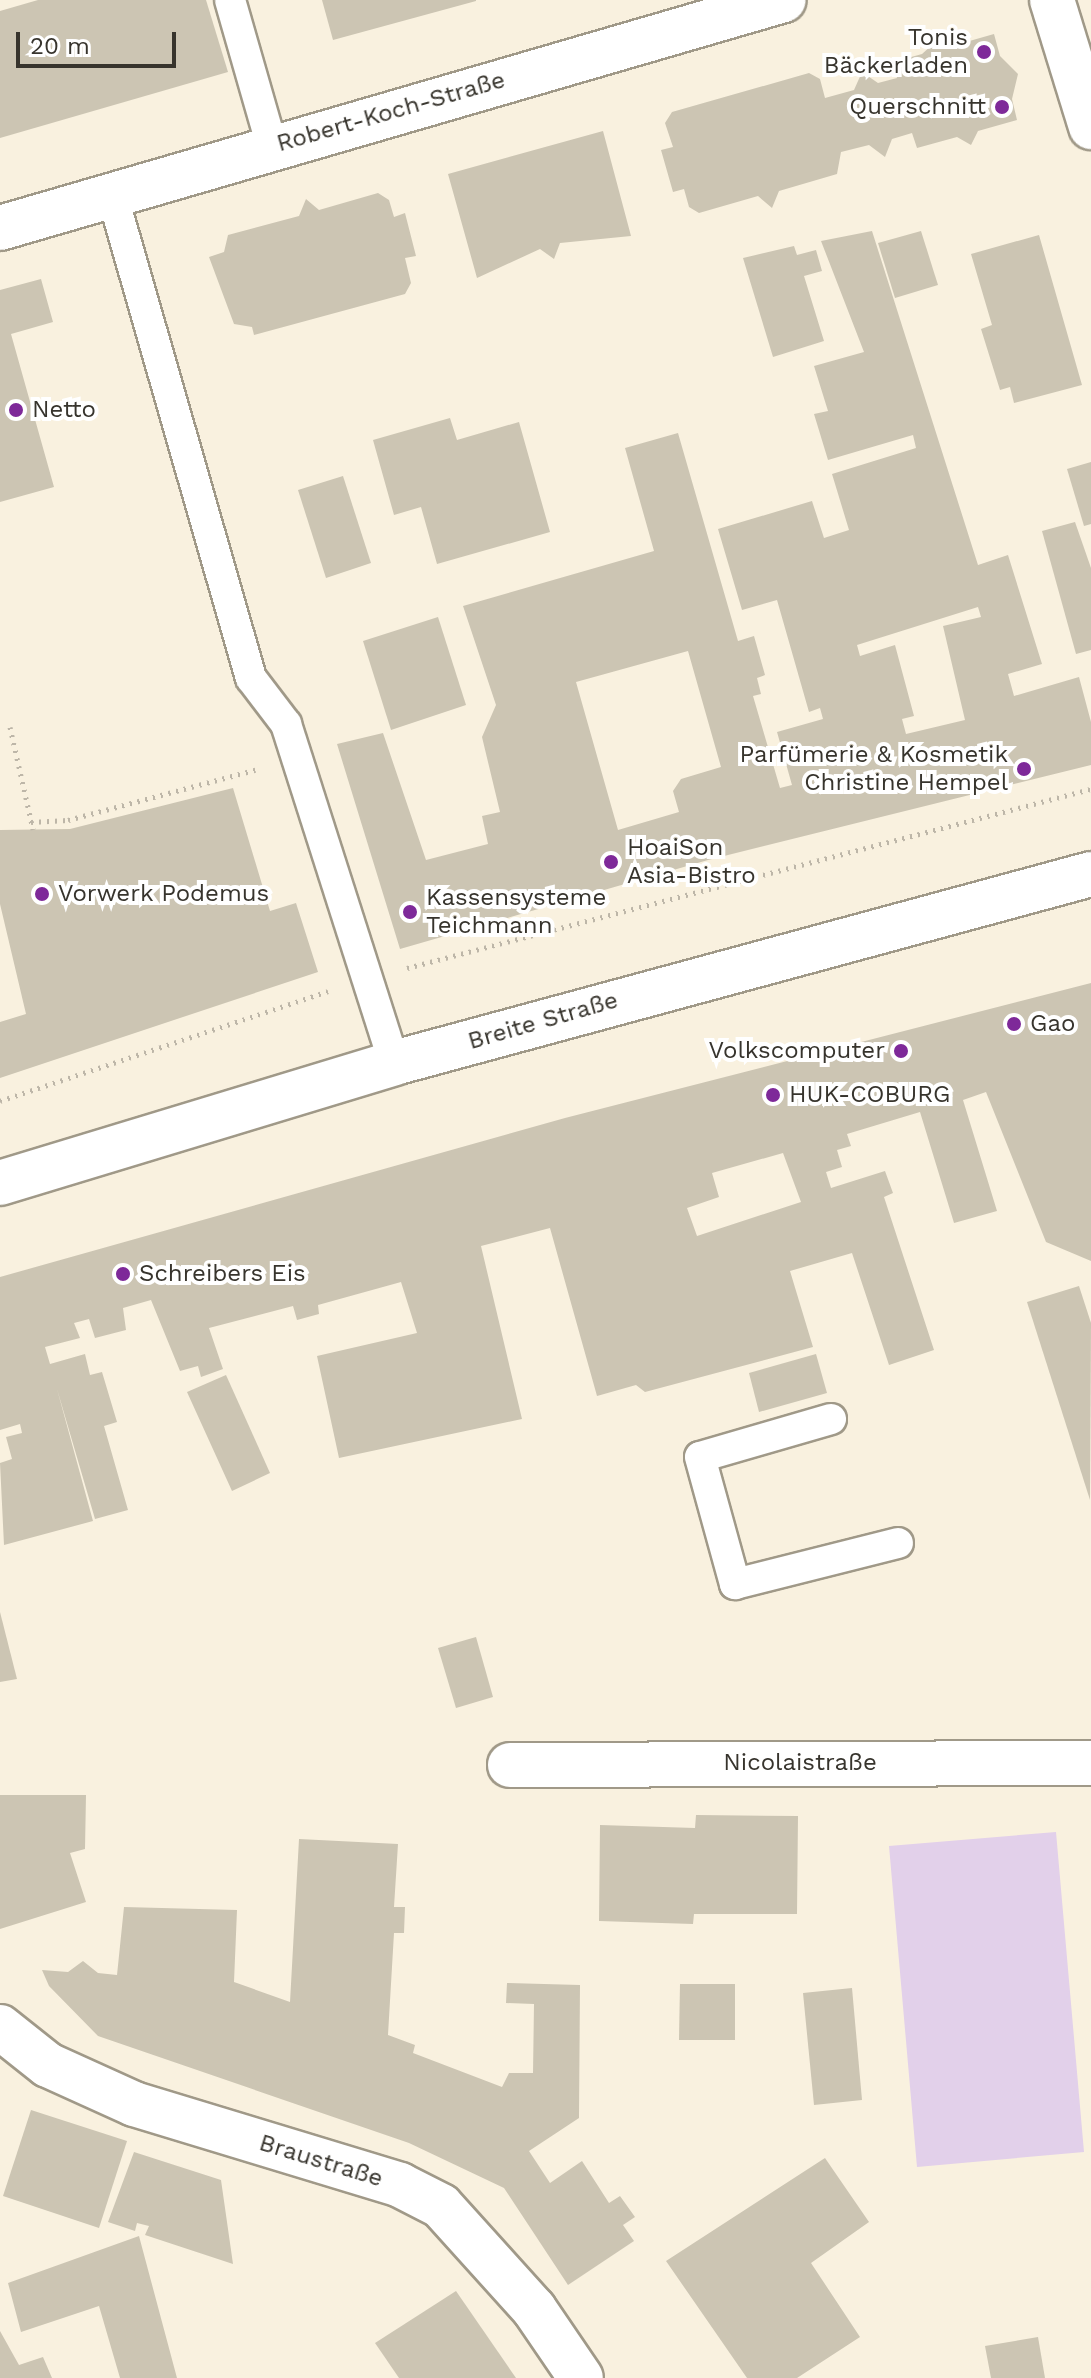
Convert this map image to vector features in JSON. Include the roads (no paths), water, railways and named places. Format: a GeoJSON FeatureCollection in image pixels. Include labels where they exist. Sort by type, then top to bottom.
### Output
{"type":"FeatureCollection","features":[{"type":"Feature","properties":{"kind":"street","name":"Robert-Koch-Straße"},"geometry":{"type":"LineString","coordinates":[[0,228],[272,146],[784,0]]}},
{"type":"Feature","properties":{"kind":"street"},"geometry":{"type":"LineString","coordinates":[[1052,0],[1091,127]]}},
{"type":"Feature","properties":{"kind":"street","name":"Breite Straße"},"geometry":{"type":"LineString","coordinates":[[0,1183],[394,1063],[1091,874]]}},
{"type":"Feature","properties":{"kind":"street","name":"Nicolaistraße"},"geometry":{"type":"LineString","coordinates":[[510,1765],[1091,1763]]}},
{"type":"Feature","properties":{"kind":"street","name":"Braustraße"},"geometry":{"type":"LineString","coordinates":[[0,2027],[48,2065],[134,2104],[400,2185],[441,2206],[534,2309],[581,2378]]}},
{"type":"Feature","properties":{"kind":"lane"},"geometry":{"type":"LineString","coordinates":[[230,0],[272,146]]}},
{"type":"Feature","properties":{"kind":"lane"},"geometry":{"type":"LineString","coordinates":[[112,194],[251,678],[286,724],[394,1063]]}},
{"type":"Feature","properties":{"kind":"lane"},"geometry":{"type":"LineString","coordinates":[[831,1419],[700,1457],[735,1584],[898,1543]]}},
{"type":"Feature","properties":{"kind":"place","name":"Tonis Bäckerladen"},"geometry":{"type":"Point","coordinates":[984,52]}},
{"type":"Feature","properties":{"kind":"place","name":"Querschnitt"},"geometry":{"type":"Point","coordinates":[1002,107]}},
{"type":"Feature","properties":{"kind":"place","name":"Netto"},"geometry":{"type":"Point","coordinates":[16,410]}},
{"type":"Feature","properties":{"kind":"place","name":"Parfümerie & Kosmetik Christine Hempel"},"geometry":{"type":"Point","coordinates":[1024,769]}},
{"type":"Feature","properties":{"kind":"place","name":"HoaiSon Asia-Bistro"},"geometry":{"type":"Point","coordinates":[611,862]}},
{"type":"Feature","properties":{"kind":"place","name":"Vorwerk Podemus"},"geometry":{"type":"Point","coordinates":[42,894]}},
{"type":"Feature","properties":{"kind":"place","name":"Kassensysteme Teichmann"},"geometry":{"type":"Point","coordinates":[410,912]}},
{"type":"Feature","properties":{"kind":"place","name":"Gao"},"geometry":{"type":"Point","coordinates":[1014,1024]}},
{"type":"Feature","properties":{"kind":"place","name":"Volkscomputer"},"geometry":{"type":"Point","coordinates":[901,1051]}},
{"type":"Feature","properties":{"kind":"place","name":"HUK-COBURG"},"geometry":{"type":"Point","coordinates":[773,1095]}},
{"type":"Feature","properties":{"kind":"place","name":"Schreibers Eis"},"geometry":{"type":"Point","coordinates":[123,1274]}}]}
